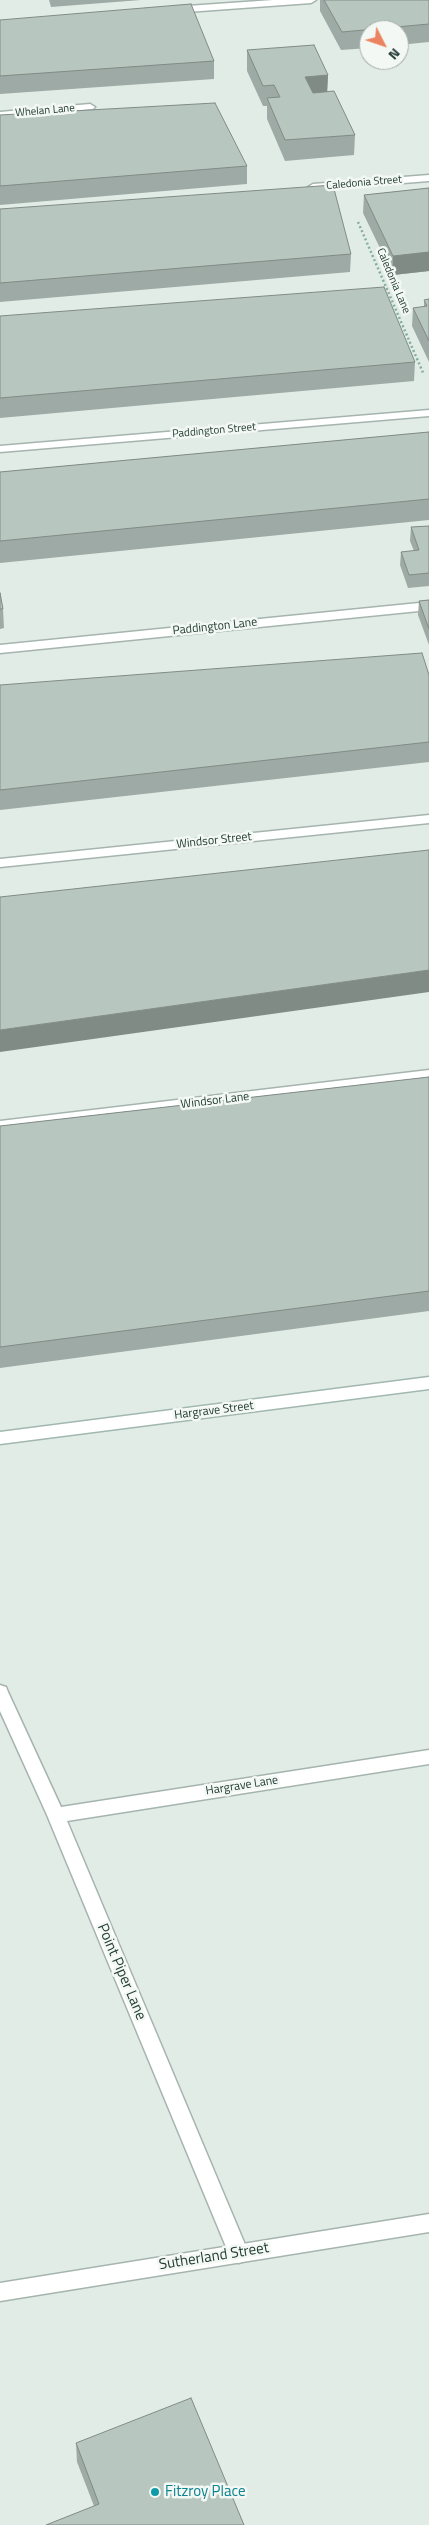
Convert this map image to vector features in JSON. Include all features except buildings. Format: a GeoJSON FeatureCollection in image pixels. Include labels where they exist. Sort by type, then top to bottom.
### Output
{"type":"FeatureCollection","features":[{"type":"Feature","properties":{"kind":"street"},"geometry":{"type":"LineString","coordinates":[[160,11],[311,0]]}},
{"type":"Feature","properties":{"kind":"street","name":"Whelan Lane"},"geometry":{"type":"LineString","coordinates":[[0,115],[90,107]]}},
{"type":"Feature","properties":{"kind":"street","name":"Caledonia Street"},"geometry":{"type":"LineString","coordinates":[[305,188],[429,178]]}},
{"type":"Feature","properties":{"kind":"street","name":"Paddington Street"},"geometry":{"type":"LineString","coordinates":[[0,449],[429,413]]}},
{"type":"Feature","properties":{"kind":"street","name":"Paddington Lane"},"geometry":{"type":"LineString","coordinates":[[0,649],[429,606]]}},
{"type":"Feature","properties":{"kind":"street","name":"Windsor Street"},"geometry":{"type":"LineString","coordinates":[[0,863],[429,819]]}},
{"type":"Feature","properties":{"kind":"street","name":"Windsor Lane"},"geometry":{"type":"LineString","coordinates":[[0,1126],[429,1076]]}},
{"type":"Feature","properties":{"kind":"street","name":"Hargrave Street"},"geometry":{"type":"LineString","coordinates":[[0,1438],[429,1383]]}},
{"type":"Feature","properties":{"kind":"street","name":"Point Piper Lane"},"geometry":{"type":"LineString","coordinates":[[0,1692],[56,1815],[239,2254]]}},
{"type":"Feature","properties":{"kind":"street","name":"Hargrave Lane"},"geometry":{"type":"LineString","coordinates":[[56,1815],[429,1757]]}},
{"type":"Feature","properties":{"kind":"street","name":"Sutherland Street"},"geometry":{"type":"LineString","coordinates":[[0,2292],[429,2223]]}},
{"type":"Feature","properties":{"kind":"path","name":"Caledonia Lane"},"geometry":{"type":"LineString","coordinates":[[342,185],[427,382]]}},
{"type":"Feature","properties":{"kind":"place","name":"Fitzroy Place"},"geometry":{"type":"Point","coordinates":[155,2492]}}]}
